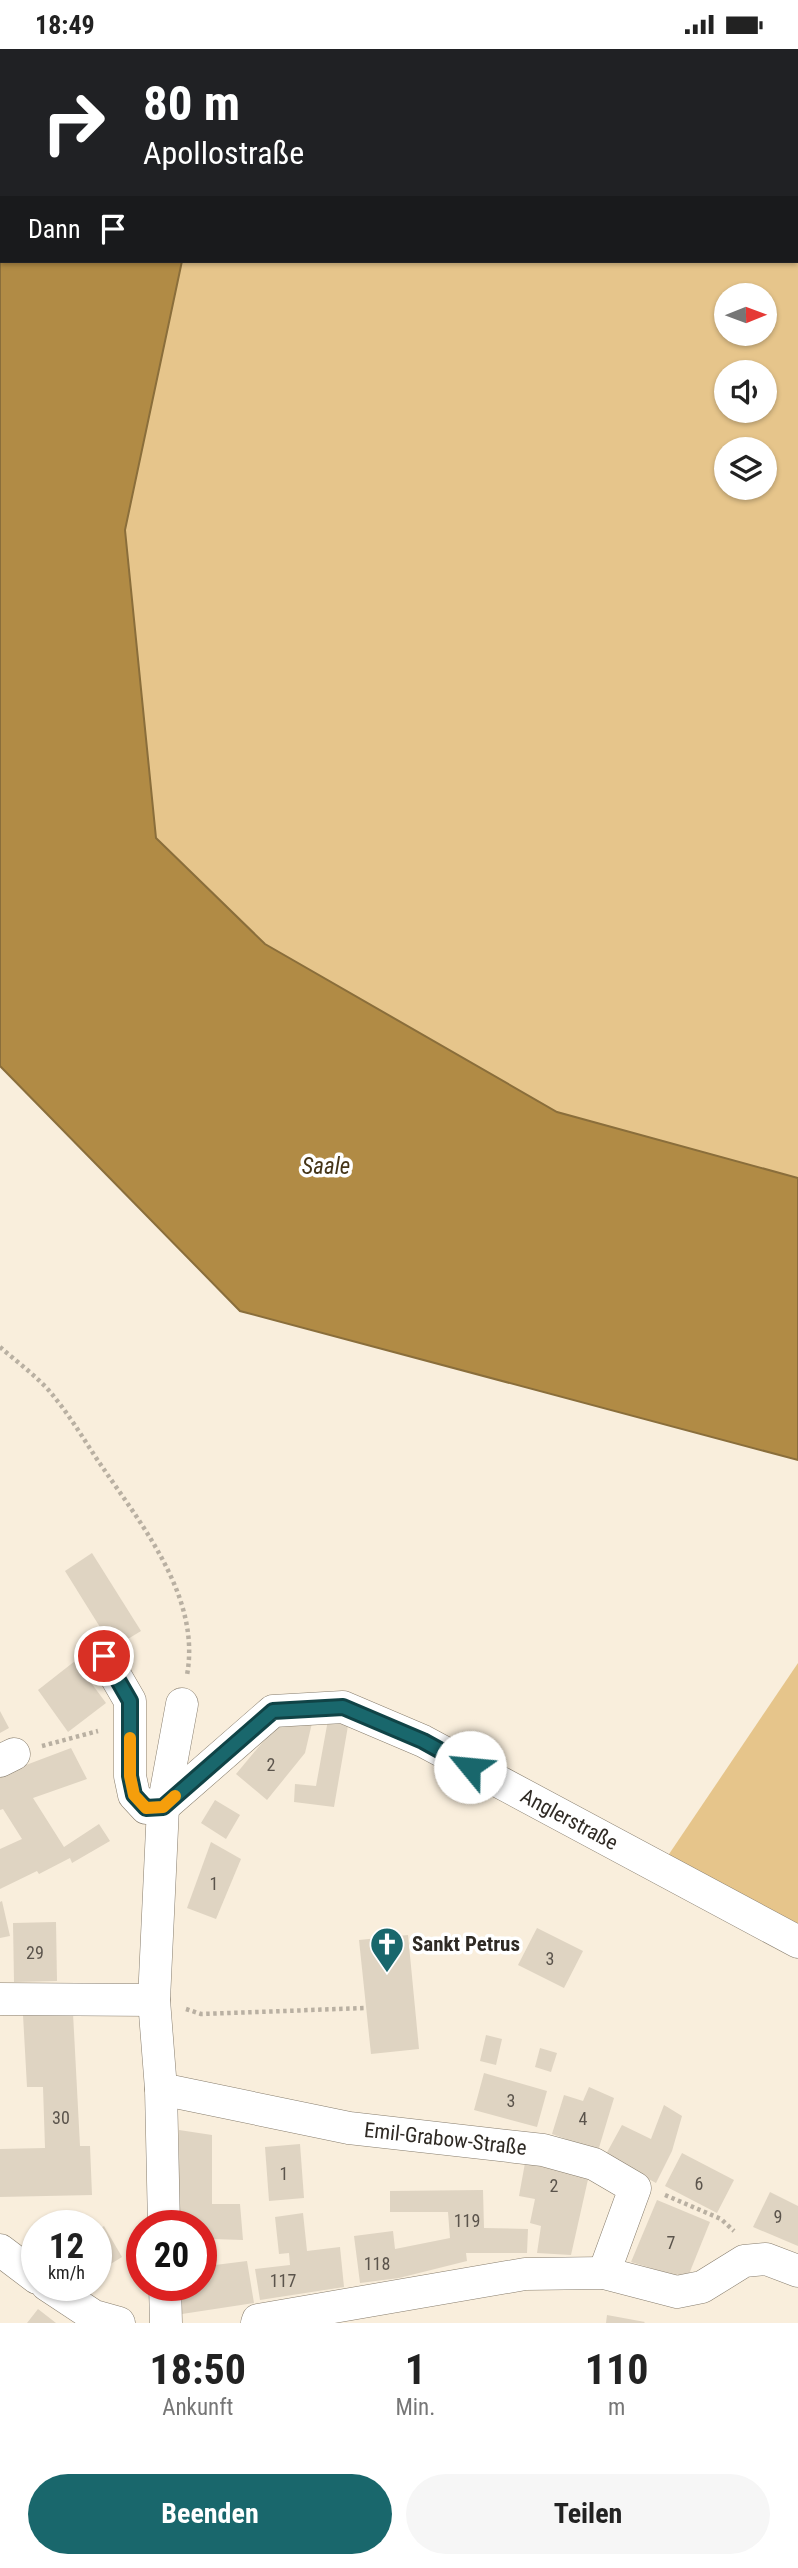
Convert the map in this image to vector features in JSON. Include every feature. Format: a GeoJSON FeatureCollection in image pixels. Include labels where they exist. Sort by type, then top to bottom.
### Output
{"type":"FeatureCollection","features":[{"type":"Feature","properties":{"kind":"street"},"geometry":{"type":"LineString","coordinates":[[104,1656],[130,1701],[130,1776],[134,1795],[146,1808],[163,1807]]}},
{"type":"Feature","properties":{"kind":"street"},"geometry":{"type":"LineString","coordinates":[[164,2210],[161,2089],[154,2000],[163,1807],[182,1704]]}},
{"type":"Feature","properties":{"kind":"street","name":"Anglerstraße"},"geometry":{"type":"LineString","coordinates":[[163,1807],[273,1711],[343,1707],[423,1741],[798,1942]]}},
{"type":"Feature","properties":{"kind":"street"},"geometry":{"type":"LineString","coordinates":[[0,2000],[154,2000]]}},
{"type":"Feature","properties":{"kind":"street","name":"Emil-Grabow-Straße"},"geometry":{"type":"LineString","coordinates":[[161,2089],[349,2128],[543,2150],[594,2164],[635,2188]]}},
{"type":"Feature","properties":{"kind":"street"},"geometry":{"type":"LineString","coordinates":[[604,2273],[635,2188]]}},
{"type":"Feature","properties":{"kind":"street"},"geometry":{"type":"LineString","coordinates":[[0,2251],[21,2266]]}},
{"type":"Feature","properties":{"kind":"street"},"geometry":{"type":"LineString","coordinates":[[257,2323],[258,2320],[525,2274],[604,2273],[677,2292],[702,2287],[744,2261],[766,2259],[798,2271]]}},
{"type":"Feature","properties":{"kind":"street"},"geometry":{"type":"LineString","coordinates":[[71,2301],[94,2316],[119,2323]]}},
{"type":"Feature","properties":{"kind":"street"},"geometry":{"type":"LineString","coordinates":[[165,2301],[166,2323]]}},
{"type":"Feature","properties":{"kind":"path"},"geometry":{"type":"LineString","coordinates":[[0,1347],[54,1395],[134,1513],[166,1567],[185,1613],[189,1664],[182,1704]]}},
{"type":"Feature","properties":{"kind":"path"},"geometry":{"type":"LineString","coordinates":[[7,1758],[87,1734],[130,1725]]}},
{"type":"Feature","properties":{"kind":"path"},"geometry":{"type":"LineString","coordinates":[[154,2000],[201,2014],[366,2008]]}},
{"type":"Feature","properties":{"kind":"path"},"geometry":{"type":"LineString","coordinates":[[635,2188],[656,2191],[721,2220],[766,2259]]}},
{"type":"Feature","properties":{"kind":"shaded area"},"geometry":{"type":"Polygon","coordinates":[[[182,263],[798,263],[798,1178],[557,1112],[265,944],[156,838],[125,530],[182,263]]]}},
{"type":"Feature","properties":{"kind":"shaded area"},"geometry":{"type":"Polygon","coordinates":[[[798,1663],[798,1931],[663,1863],[798,1663]]]}},
{"type":"Feature","properties":{"kind":"water","name":"Saale"},"geometry":{"type":"Polygon","coordinates":[[[0,263],[182,263],[125,530],[156,838],[265,944],[557,1112],[798,1178],[798,1460],[240,1311],[0,1066],[0,263]]]}},
{"type":"Feature","properties":{"kind":"building"},"geometry":{"type":"Polygon","coordinates":[[[92,1553],[141,1631],[113,1648],[65,1571],[92,1553]]]}},
{"type":"Feature","properties":{"kind":"building"},"geometry":{"type":"Polygon","coordinates":[[[75,1661],[106,1703],[68,1732],[38,1690],[75,1661]]]}},
{"type":"Feature","properties":{"kind":"building"},"geometry":{"type":"Polygon","coordinates":[[[0,1711],[9,1728],[0,1733],[0,1711]]]}},
{"type":"Feature","properties":{"kind":"building"},"geometry":{"type":"Polygon","coordinates":[[[328,1720],[349,1720],[334,1807],[294,1802],[295,1784],[316,1786],[328,1720]]]}},
{"type":"Feature","properties":{"kind":"building"},"geometry":{"type":"Polygon","coordinates":[[[312,1723],[305,1753],[267,1800],[236,1774],[277,1725],[312,1723]]]}},
{"type":"Feature","properties":{"kind":"building"},"geometry":{"type":"Polygon","coordinates":[[[71,1748],[87,1779],[33,1798],[64,1847],[99,1824],[110,1841],[72,1863],[70,1858],[0,1889],[0,1849],[22,1839],[3,1809],[0,1810],[0,1771],[18,1768],[71,1748]]]}},
{"type":"Feature","properties":{"kind":"building"},"geometry":{"type":"Polygon","coordinates":[[[215,1800],[240,1815],[226,1839],[201,1823],[215,1800]]]}},
{"type":"Feature","properties":{"kind":"building"},"geometry":{"type":"Polygon","coordinates":[[[211,1842],[241,1859],[216,1919],[187,1908],[211,1842]]]}},
{"type":"Feature","properties":{"kind":"building"},"geometry":{"type":"Polygon","coordinates":[[[2,1901],[10,1936],[0,1938],[0,1902],[2,1901]]]}},
{"type":"Feature","properties":{"kind":"building"},"geometry":{"type":"Polygon","coordinates":[[[56,1922],[57,1981],[14,1982],[13,1923],[56,1922]]]}},
{"type":"Feature","properties":{"kind":"building"},"geometry":{"type":"Polygon","coordinates":[[[537,1928],[583,1951],[564,1988],[518,1965],[537,1928]]]}},
{"type":"Feature","properties":{"kind":"building","name":"Sankt Petrus"},"geometry":{"type":"Polygon","coordinates":[[[408,1935],[419,2049],[371,2054],[359,1940],[408,1935]]]}},
{"type":"Feature","properties":{"kind":"building"},"geometry":{"type":"Polygon","coordinates":[[[73,2013],[80,2146],[90,2146],[92,2195],[0,2197],[0,2149],[45,2148],[43,2087],[27,2087],[23,2015],[73,2013]]]}},
{"type":"Feature","properties":{"kind":"building"},"geometry":{"type":"Polygon","coordinates":[[[486,2035],[502,2039],[496,2065],[480,2061],[486,2035]]]}},
{"type":"Feature","properties":{"kind":"building"},"geometry":{"type":"Polygon","coordinates":[[[540,2048],[557,2053],[551,2072],[535,2067],[540,2048]]]}},
{"type":"Feature","properties":{"kind":"building"},"geometry":{"type":"Polygon","coordinates":[[[484,2073],[547,2091],[537,2127],[474,2110],[484,2073]]]}},
{"type":"Feature","properties":{"kind":"building"},"geometry":{"type":"Polygon","coordinates":[[[589,2087],[614,2098],[598,2151],[552,2134],[564,2095],[583,2101],[589,2087]]]}},
{"type":"Feature","properties":{"kind":"building"},"geometry":{"type":"Polygon","coordinates":[[[664,2105],[682,2116],[672,2151],[656,2183],[605,2156],[622,2125],[651,2139],[664,2105]]]}},
{"type":"Feature","properties":{"kind":"building"},"geometry":{"type":"Polygon","coordinates":[[[179,2130],[212,2135],[212,2204],[240,2204],[243,2240],[217,2239],[217,2210],[179,2210],[179,2130]]]}},
{"type":"Feature","properties":{"kind":"building"},"geometry":{"type":"Polygon","coordinates":[[[300,2144],[304,2198],[269,2201],[265,2147],[300,2144]]]}},
{"type":"Feature","properties":{"kind":"building"},"geometry":{"type":"Polygon","coordinates":[[[682,2153],[734,2180],[717,2213],[665,2186],[682,2153]]]}},
{"type":"Feature","properties":{"kind":"building"},"geometry":{"type":"Polygon","coordinates":[[[525,2163],[589,2175],[571,2255],[537,2253],[541,2226],[530,2223],[535,2199],[519,2196],[525,2163]]]}},
{"type":"Feature","properties":{"kind":"building"},"geometry":{"type":"Polygon","coordinates":[[[483,2190],[484,2228],[528,2229],[527,2253],[466,2253],[467,2261],[399,2278],[360,2283],[354,2236],[393,2231],[395,2249],[450,2238],[448,2212],[390,2212],[390,2191],[483,2190]]]}},
{"type":"Feature","properties":{"kind":"building"},"geometry":{"type":"Polygon","coordinates":[[[770,2192],[798,2206],[798,2246],[753,2227],[770,2192]]]}},
{"type":"Feature","properties":{"kind":"building"},"geometry":{"type":"Polygon","coordinates":[[[657,2200],[710,2222],[687,2279],[631,2262],[657,2200]]]}},
{"type":"Feature","properties":{"kind":"building"},"geometry":{"type":"Polygon","coordinates":[[[303,2213],[307,2251],[340,2247],[344,2287],[260,2300],[255,2269],[290,2265],[289,2253],[279,2254],[275,2217],[303,2213]]]}},
{"type":"Feature","properties":{"kind":"building"},"geometry":{"type":"Polygon","coordinates":[[[112,2240],[122,2257],[112,2263],[112,2240]]]}},
{"type":"Feature","properties":{"kind":"building"},"geometry":{"type":"Polygon","coordinates":[[[247,2261],[254,2303],[182,2314],[182,2301],[217,2301],[217,2265],[247,2261]]]}},
{"type":"Feature","properties":{"kind":"building"},"geometry":{"type":"Polygon","coordinates":[[[38,2309],[56,2323],[27,2323],[38,2309]]]}},
{"type":"Feature","properties":{"kind":"building"},"geometry":{"type":"Polygon","coordinates":[[[607,2315],[645,2322],[606,2323],[607,2315]]]}},
{"type":"Feature","properties":{"kind":"slow traffic"},"geometry":{"type":"LineString","coordinates":[[130,1738],[130,1776],[134,1795],[146,1808],[163,1807],[175,1796]]}},
{"type":"Feature","properties":{"kind":"place","name":"Sankt Petrus"},"geometry":{"type":"Point","coordinates":[387,1974]}},
{"type":"Feature","properties":{"kind":"route"},"geometry":{"type":"LineString","coordinates":[[104,1656],[130,1701],[130,1776],[134,1795],[146,1808],[163,1807],[273,1711],[343,1707],[423,1741],[470,1767]]}}]}
